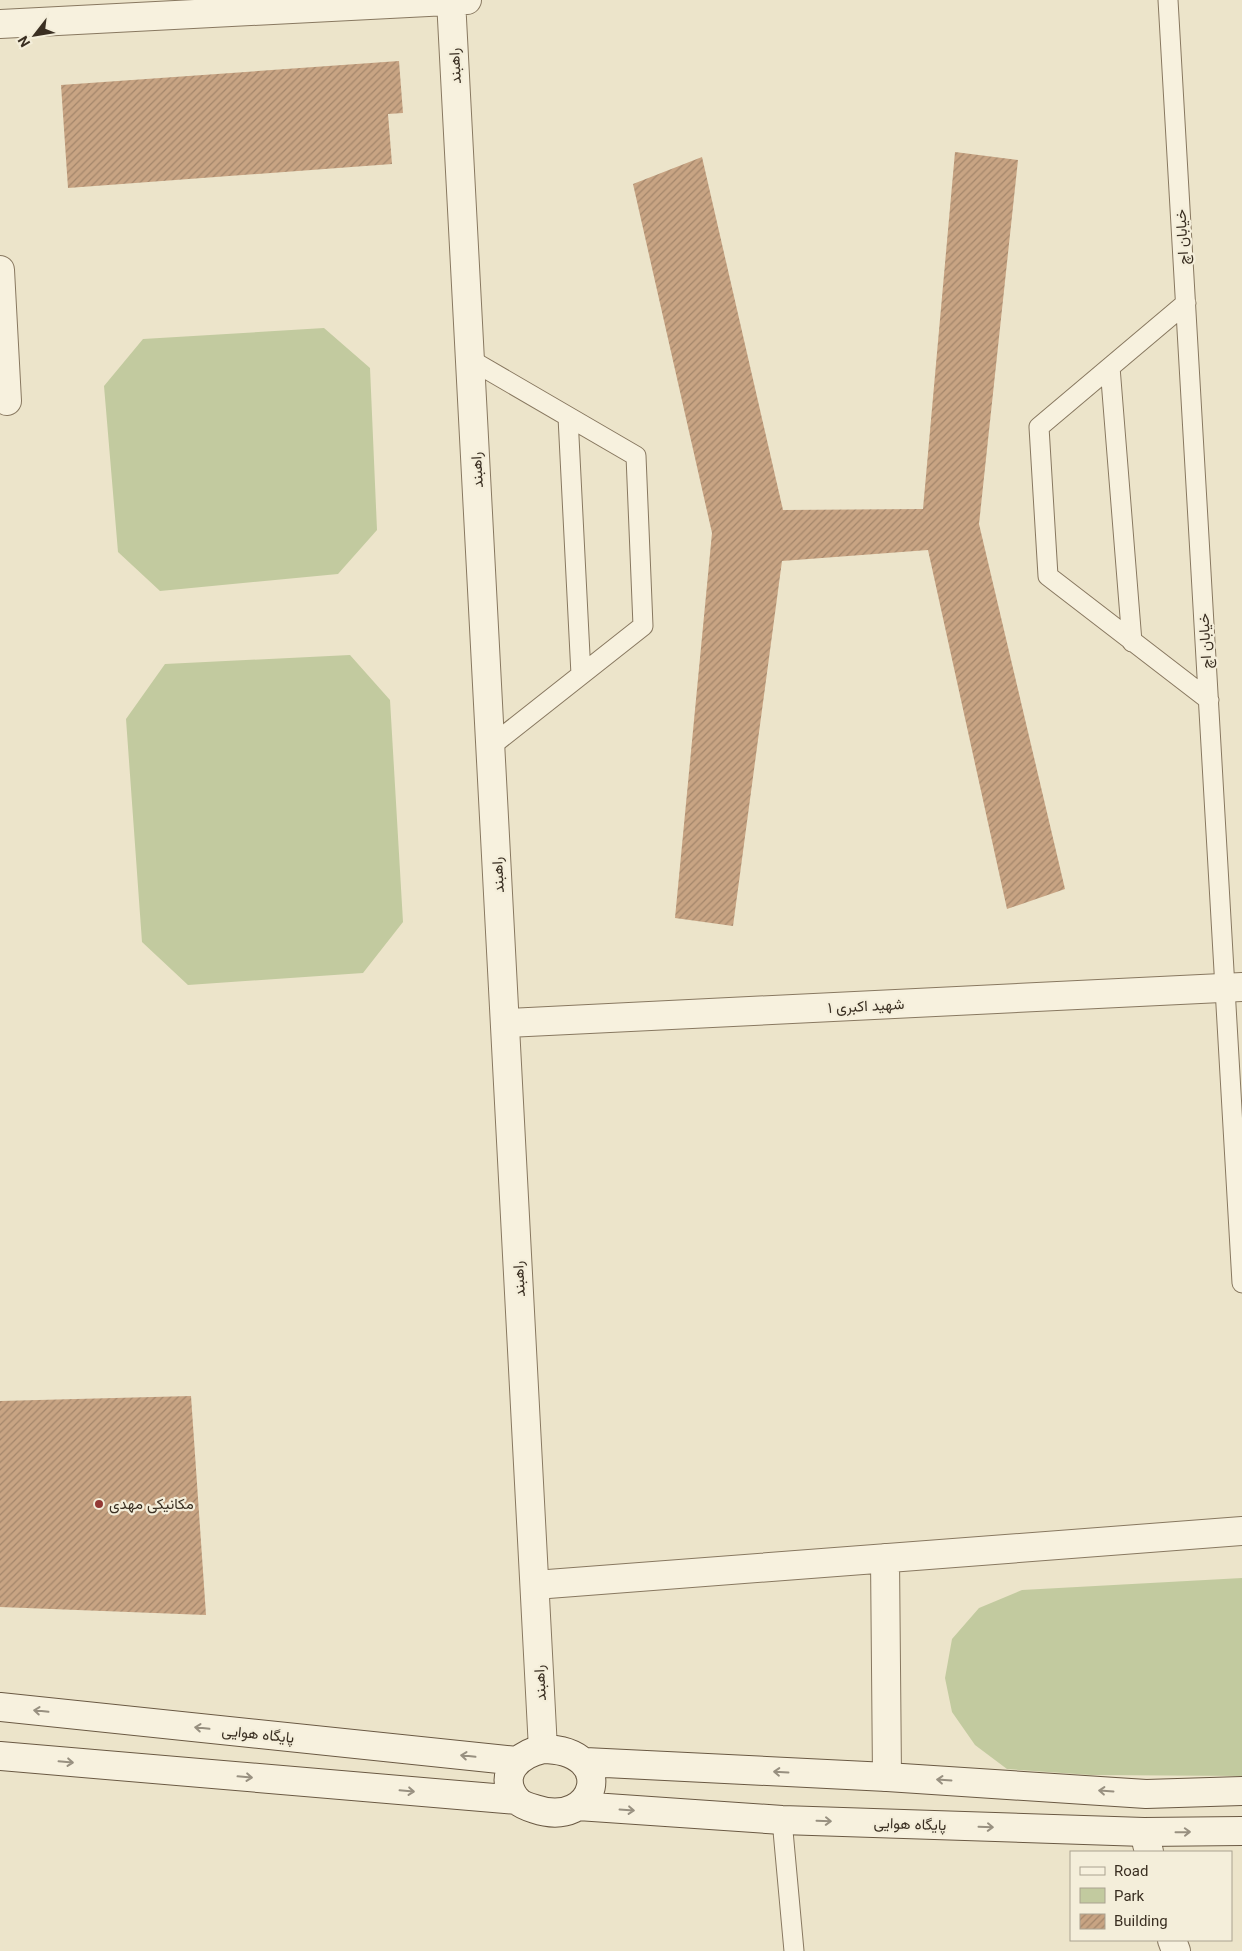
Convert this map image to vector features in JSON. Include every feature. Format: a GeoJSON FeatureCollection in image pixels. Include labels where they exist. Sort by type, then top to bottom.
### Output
{"type":"FeatureCollection","features":[{"type":"Feature","properties":{"kind":"street"},"geometry":{"type":"LineString","coordinates":[[0,24],[457,0]]}},
{"type":"Feature","properties":{"kind":"street","name":"راهبند"},"geometry":{"type":"LineString","coordinates":[[457,0],[471,360],[544,1749]]}},
{"type":"Feature","properties":{"kind":"street"},"geometry":{"type":"LineString","coordinates":[[0,270],[7,402]]}},
{"type":"Feature","properties":{"kind":"street","name":"شهید اکبری ۱"},"geometry":{"type":"LineString","coordinates":[[506,1024],[1234,988]]}},
{"type":"Feature","properties":{"kind":"street"},"geometry":{"type":"LineString","coordinates":[[535,1586],[1242,1530]]}},
{"type":"Feature","properties":{"kind":"street"},"geometry":{"type":"LineString","coordinates":[[885,1558],[887,1777]]}},
{"type":"Feature","properties":{"kind":"street","name":"پایگاه هوایی"},"geometry":{"type":"LineString","coordinates":[[0,1707],[517,1761]]}},
{"type":"Feature","properties":{"kind":"street"},"geometry":{"type":"LineString","coordinates":[[0,1756],[517,1800],[528,1806],[547,1811],[566,1810],[578,1806],[587,1798],[591,1786],[591,1774],[585,1762],[573,1754],[559,1749],[534,1751],[517,1761],[511,1770],[509,1780],[511,1791],[517,1800]]}},
{"type":"Feature","properties":{"kind":"street"},"geometry":{"type":"LineString","coordinates":[[585,1762],[887,1777],[1146,1794],[1242,1791]]}},
{"type":"Feature","properties":{"kind":"street"},"geometry":{"type":"LineString","coordinates":[[1146,1794],[1146,1842]]}},
{"type":"Feature","properties":{"kind":"street","name":"پایگاه هوایی"},"geometry":{"type":"LineString","coordinates":[[578,1806],[1146,1842],[1242,1831]]}},
{"type":"Feature","properties":{"kind":"lane","name":"خیابان اچ"},"geometry":{"type":"LineString","coordinates":[[1168,0],[1209,700],[1234,988],[1242,1283]]}},
{"type":"Feature","properties":{"kind":"lane"},"geometry":{"type":"LineString","coordinates":[[1186,302],[1038,427],[1048,576],[1209,700]]}},
{"type":"Feature","properties":{"kind":"lane"},"geometry":{"type":"LineString","coordinates":[[471,360],[636,456],[643,626],[491,746]]}},
{"type":"Feature","properties":{"kind":"lane"},"geometry":{"type":"LineString","coordinates":[[1110,367],[1132,642]]}},
{"type":"Feature","properties":{"kind":"lane"},"geometry":{"type":"LineString","coordinates":[[568,416],[581,675]]}},
{"type":"Feature","properties":{"kind":"lane"},"geometry":{"type":"LineString","coordinates":[[782,1820],[794,1951]]}},
{"type":"Feature","properties":{"kind":"green space"},"geometry":{"type":"Polygon","coordinates":[[[324,328],[370,368],[377,530],[338,574],[160,591],[118,552],[104,386],[143,339],[324,328]]]}},
{"type":"Feature","properties":{"kind":"green space"},"geometry":{"type":"Polygon","coordinates":[[[350,655],[390,700],[403,922],[363,973],[188,985],[142,942],[126,719],[165,664],[350,655]]]}},
{"type":"Feature","properties":{"kind":"green space"},"geometry":{"type":"Polygon","coordinates":[[[1242,1578],[1242,1776],[1091,1775],[1007,1769],[975,1745],[952,1712],[945,1678],[952,1639],[979,1608],[1022,1590],[1242,1578]]]}},
{"type":"Feature","properties":{"kind":"building"},"geometry":{"type":"Polygon","coordinates":[[[399,61],[403,113],[388,114],[392,164],[68,188],[61,85],[399,61]]]}},
{"type":"Feature","properties":{"kind":"building"},"geometry":{"type":"Polygon","coordinates":[[[955,152],[1018,160],[979,524],[1065,889],[1007,909],[928,550],[782,561],[733,926],[675,918],[712,533],[633,184],[702,157],[783,510],[923,509],[955,152]]]}},
{"type":"Feature","properties":{"kind":"building","name":"مکانیکی مهدی"},"geometry":{"type":"Polygon","coordinates":[[[191,1396],[206,1615],[0,1607],[0,1401],[191,1396]]]}},
{"type":"Feature","properties":{"kind":"place","name":"مکانیکی مهدی"},"geometry":{"type":"Point","coordinates":[99,1504]}}]}
